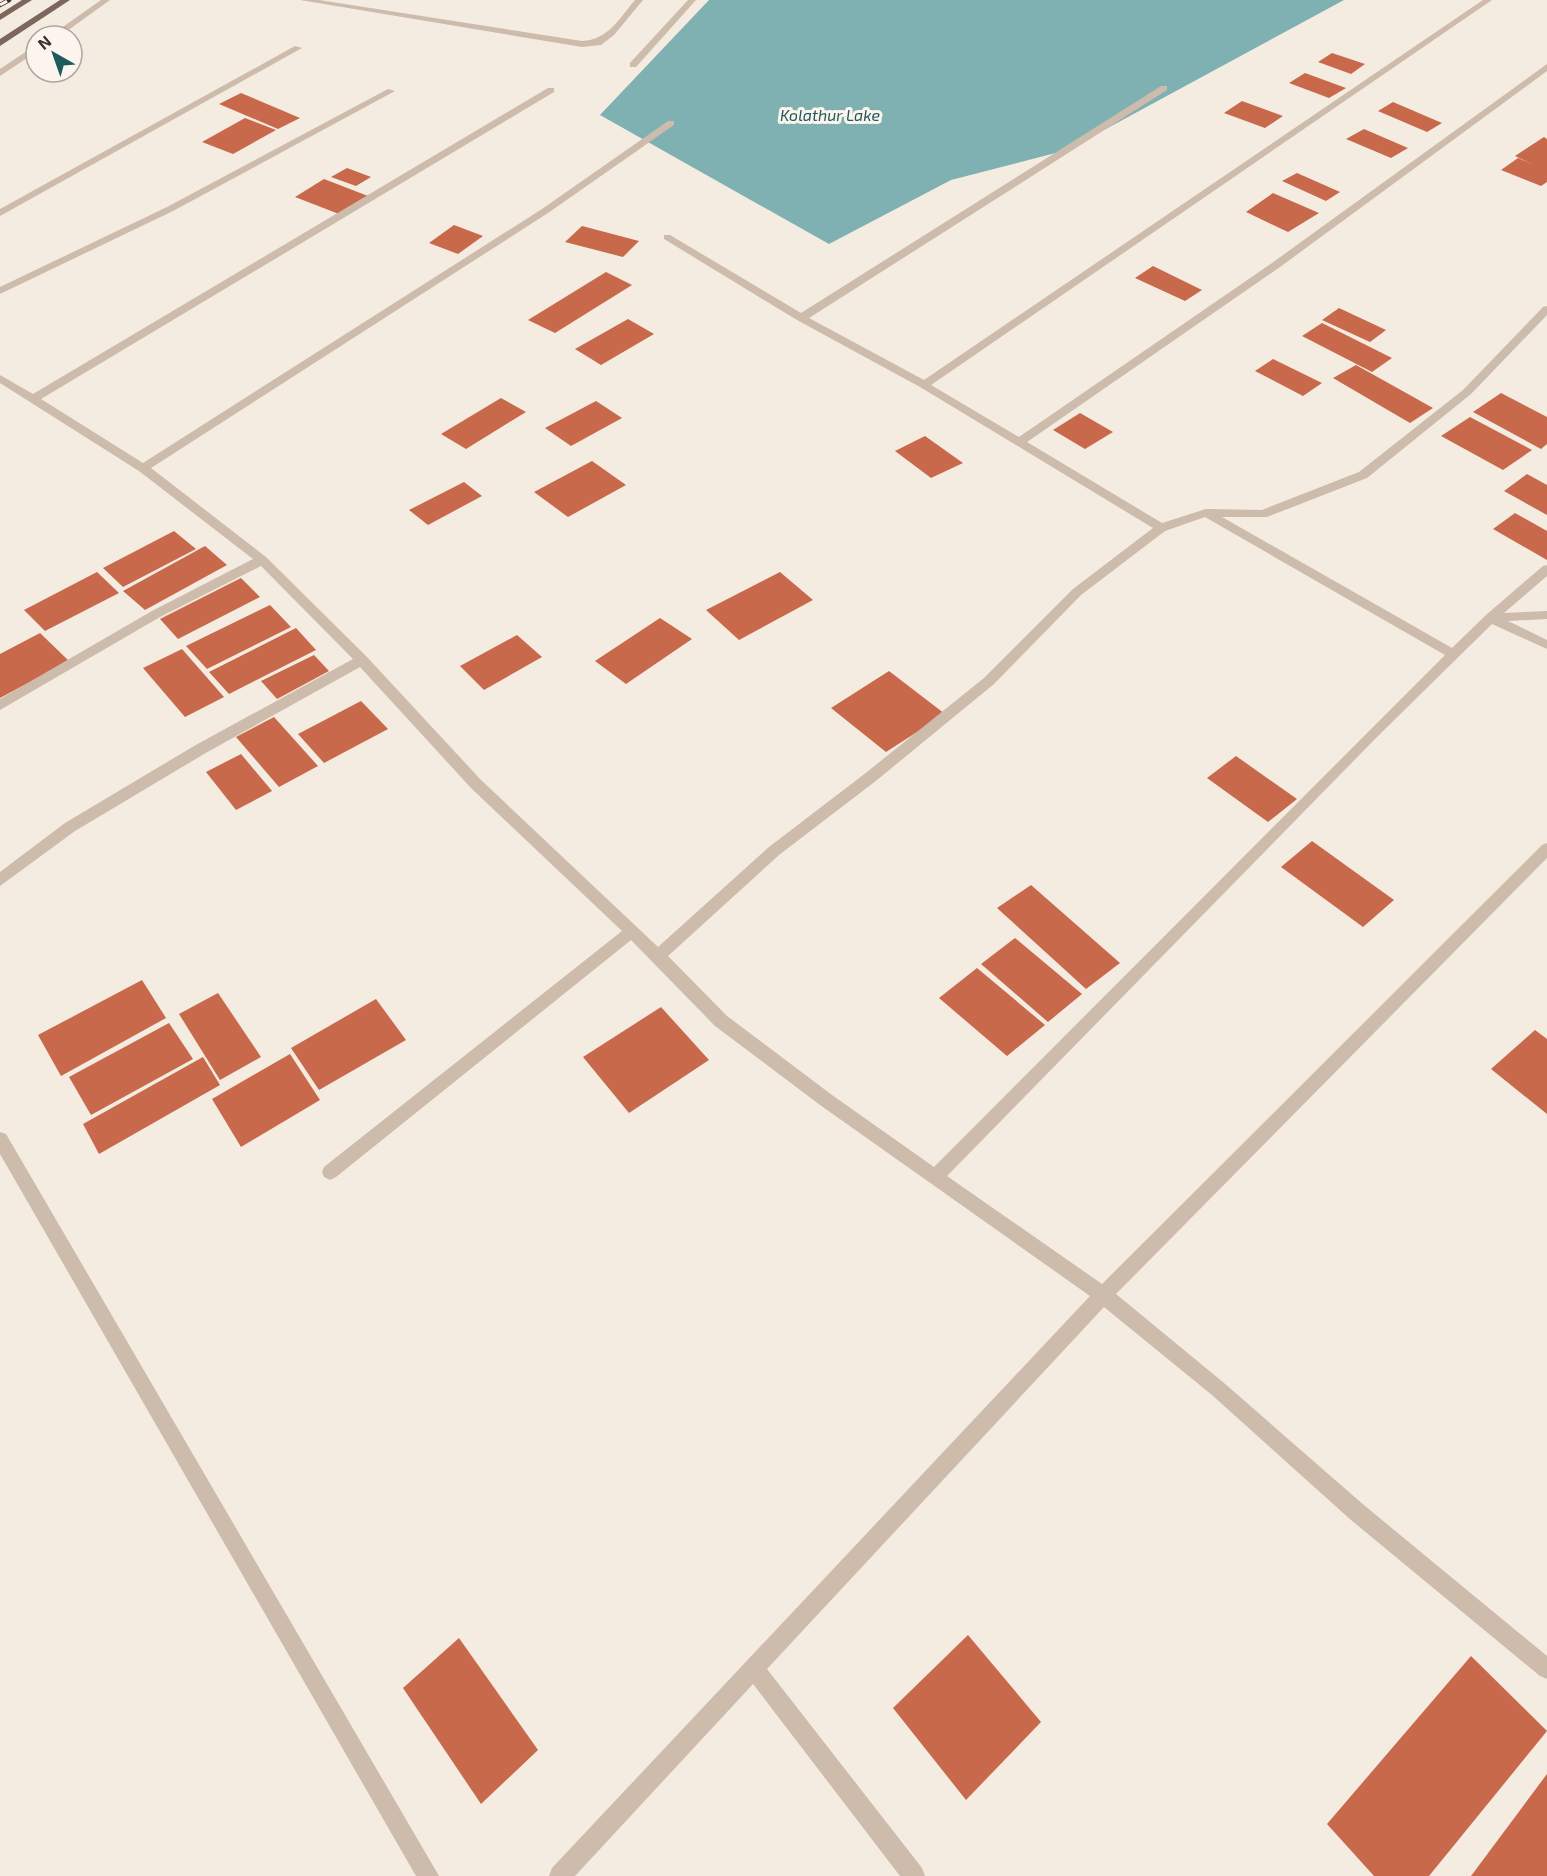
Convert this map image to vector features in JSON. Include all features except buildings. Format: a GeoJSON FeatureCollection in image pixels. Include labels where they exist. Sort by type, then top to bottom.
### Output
{"type":"FeatureCollection","features":[{"type":"Feature","properties":{"kind":"main road"},"geometry":{"type":"LineString","coordinates":[[0,18],[28,0]]}},
{"type":"Feature","properties":{"kind":"main road"},"geometry":{"type":"LineString","coordinates":[[0,44],[66,0]]}},
{"type":"Feature","properties":{"kind":"street"},"geometry":{"type":"LineString","coordinates":[[71,24],[106,0]]}},
{"type":"Feature","properties":{"kind":"street"},"geometry":{"type":"LineString","coordinates":[[304,0],[582,44],[598,43],[611,33],[639,0]]}},
{"type":"Feature","properties":{"kind":"street"},"geometry":{"type":"LineString","coordinates":[[633,65],[692,0]]}},
{"type":"Feature","properties":{"kind":"street"},"geometry":{"type":"LineString","coordinates":[[924,385],[1488,0]]}},
{"type":"Feature","properties":{"kind":"street"},"geometry":{"type":"LineString","coordinates":[[0,213],[298,48]]}},
{"type":"Feature","properties":{"kind":"street"},"geometry":{"type":"LineString","coordinates":[[0,73],[24,56]]}},
{"type":"Feature","properties":{"kind":"street"},"geometry":{"type":"LineString","coordinates":[[1018,443],[1276,265],[1547,68]]}},
{"type":"Feature","properties":{"kind":"street"},"geometry":{"type":"LineString","coordinates":[[801,318],[1164,88]]}},
{"type":"Feature","properties":{"kind":"street"},"geometry":{"type":"LineString","coordinates":[[33,399],[551,90]]}},
{"type":"Feature","properties":{"kind":"street"},"geometry":{"type":"LineString","coordinates":[[0,291],[170,209],[391,91]]}},
{"type":"Feature","properties":{"kind":"street"},"geometry":{"type":"LineString","coordinates":[[143,468],[545,211],[671,123]]}},
{"type":"Feature","properties":{"kind":"street"},"geometry":{"type":"LineString","coordinates":[[667,237],[801,318],[924,385],[1161,528]]}},
{"type":"Feature","properties":{"kind":"street"},"geometry":{"type":"LineString","coordinates":[[658,956],[774,851],[872,776],[989,681],[1077,592],[1161,528],[1206,513],[1263,514],[1363,475],[1467,392],[1547,309]]}},
{"type":"Feature","properties":{"kind":"street"},"geometry":{"type":"LineString","coordinates":[[0,378],[143,468],[262,560],[362,660],[476,784],[658,956],[721,1021],[826,1100],[1103,1295],[1218,1389],[1358,1513],[1547,1669]]}},
{"type":"Feature","properties":{"kind":"street"},"geometry":{"type":"LineString","coordinates":[[1206,513],[1453,654]]}},
{"type":"Feature","properties":{"kind":"street"},"geometry":{"type":"LineString","coordinates":[[0,705],[156,614],[262,560]]}},
{"type":"Feature","properties":{"kind":"street"},"geometry":{"type":"LineString","coordinates":[[936,1176],[1453,654],[1490,618],[1547,569]]}},
{"type":"Feature","properties":{"kind":"street"},"geometry":{"type":"LineString","coordinates":[[1490,618],[1547,615]]}},
{"type":"Feature","properties":{"kind":"street"},"geometry":{"type":"LineString","coordinates":[[1490,618],[1547,645]]}},
{"type":"Feature","properties":{"kind":"street"},"geometry":{"type":"LineString","coordinates":[[0,880],[70,827],[199,750],[362,660]]}},
{"type":"Feature","properties":{"kind":"street"},"geometry":{"type":"LineString","coordinates":[[560,1876],[1103,1295],[1547,849]]}},
{"type":"Feature","properties":{"kind":"street"},"geometry":{"type":"LineString","coordinates":[[330,1172],[632,931]]}},
{"type":"Feature","properties":{"kind":"street"},"geometry":{"type":"LineString","coordinates":[[0,1139],[428,1876]]}},
{"type":"Feature","properties":{"kind":"street"},"geometry":{"type":"LineString","coordinates":[[754,1669],[914,1876]]}},
{"type":"Feature","properties":{"kind":"water","name":"Kolathur Lake"},"geometry":{"type":"Polygon","coordinates":[[[709,0],[1344,0],[1067,150],[951,180],[829,244],[600,115],[709,0]]]}},
{"type":"Feature","properties":{"kind":"railway"},"geometry":{"type":"LineString","coordinates":[[0,5],[9,0]]}}]}
